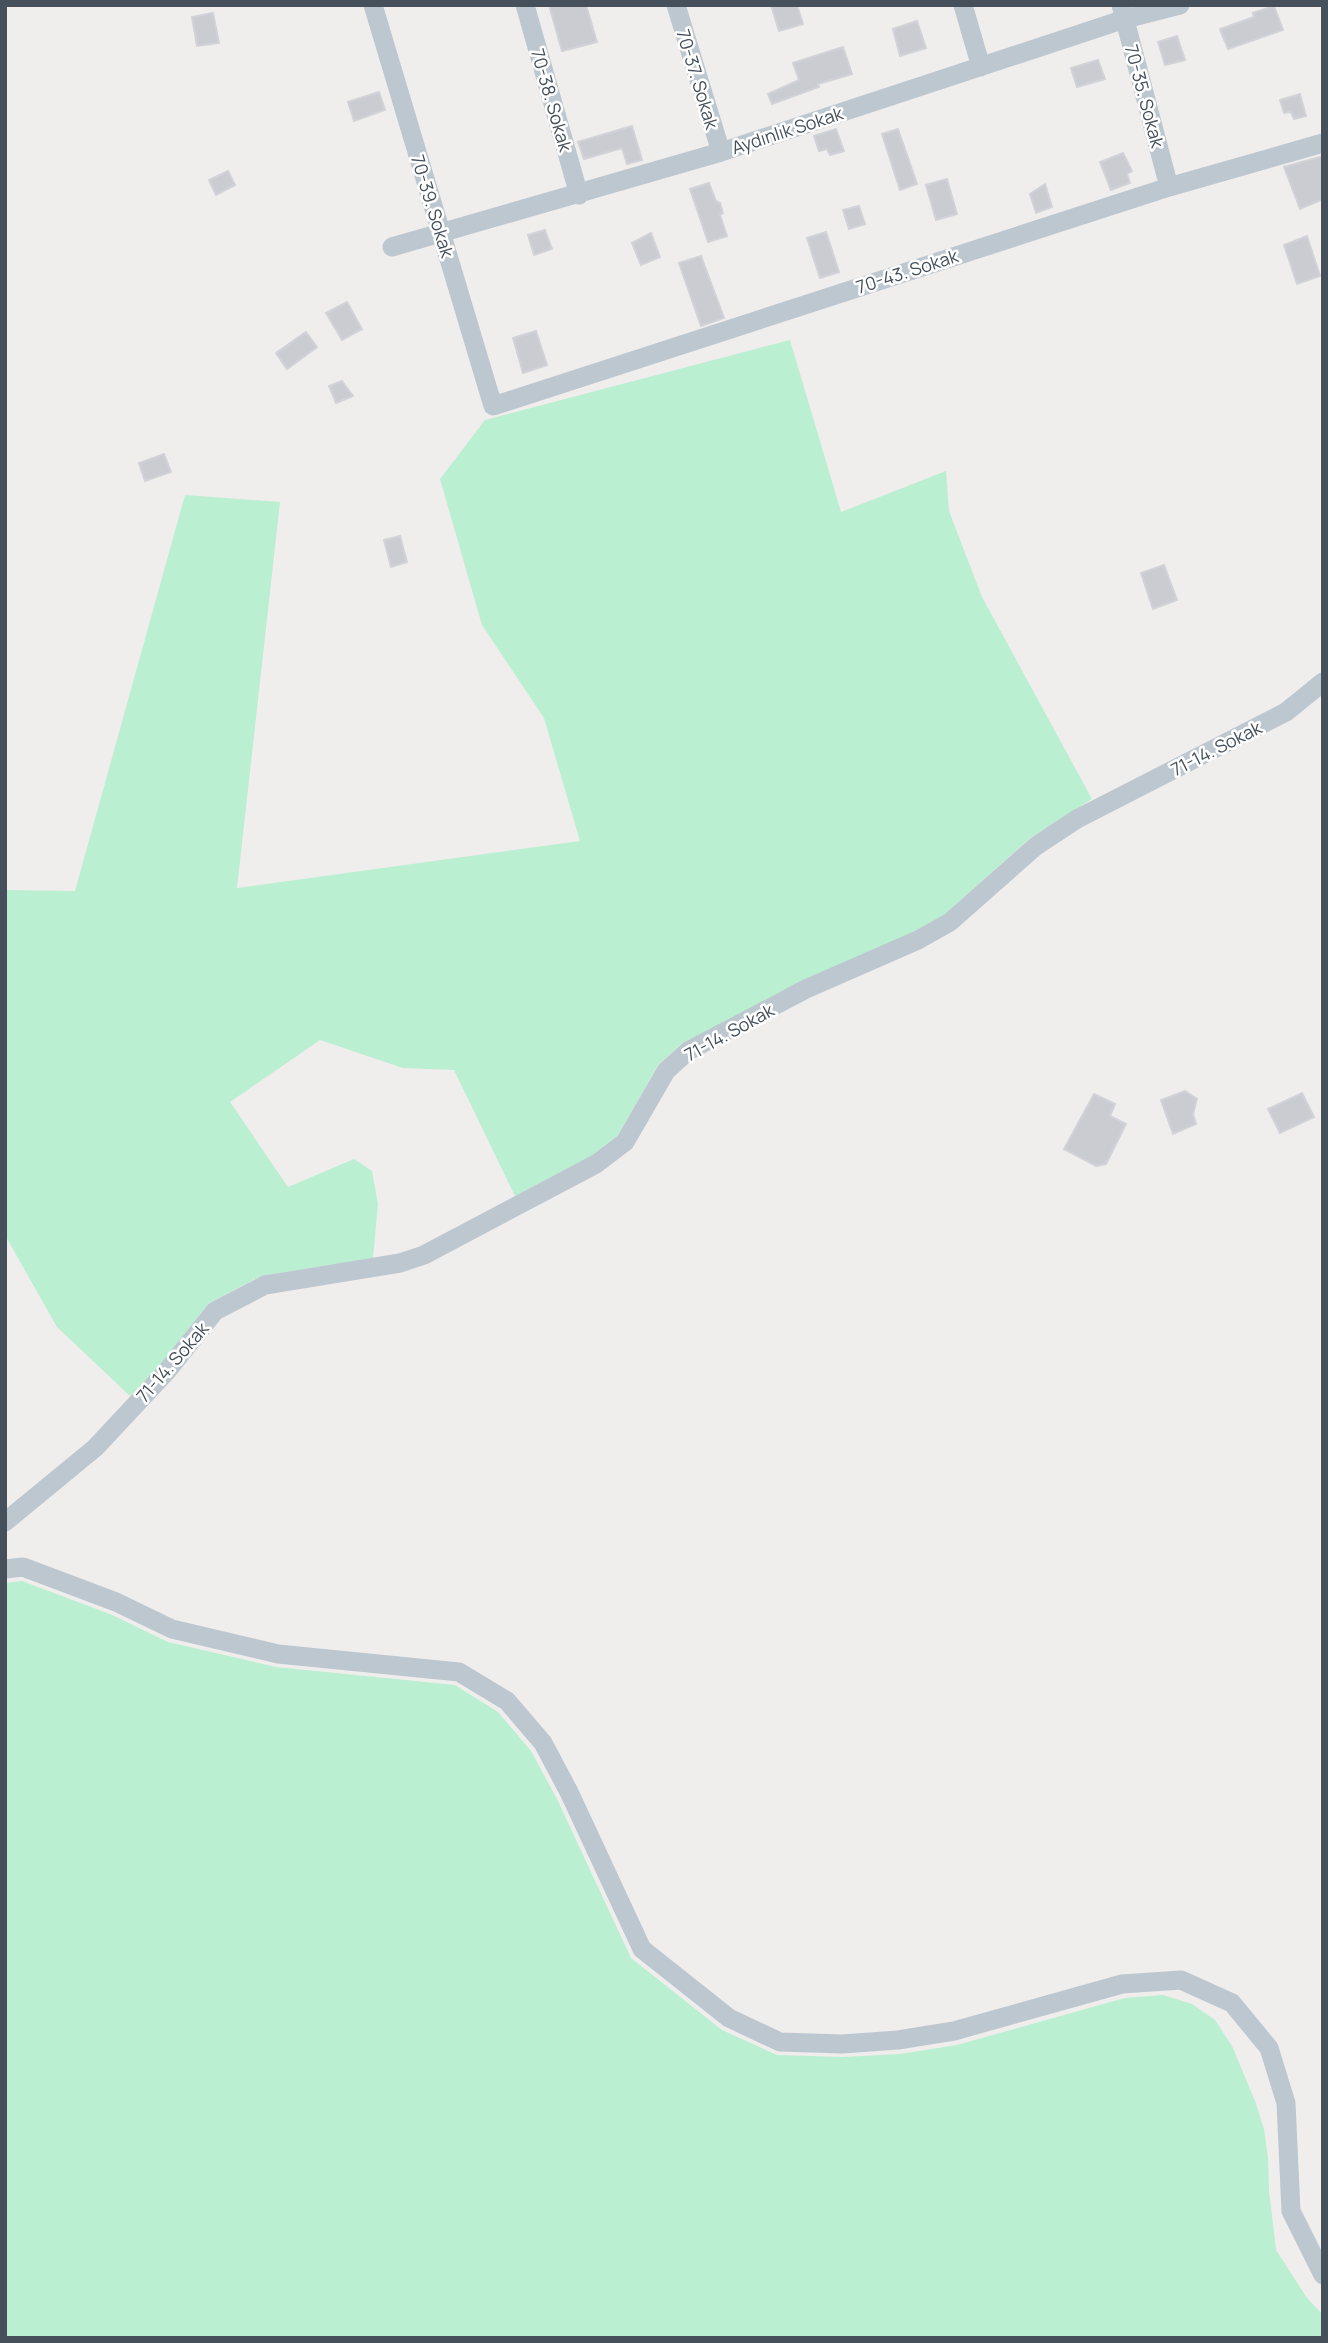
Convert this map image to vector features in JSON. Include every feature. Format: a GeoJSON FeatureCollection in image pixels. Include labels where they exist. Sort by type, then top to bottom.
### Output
{"type":"FeatureCollection","features":[{"type":"Feature","properties":{"kind":"street","name":"70-39. Sokak"},"geometry":{"type":"LineString","coordinates":[[373,5],[494,406]]}},
{"type":"Feature","properties":{"kind":"street","name":"70-38. Sokak"},"geometry":{"type":"LineString","coordinates":[[525,5],[579,195]]}},
{"type":"Feature","properties":{"kind":"street","name":"70-37. Sokak"},"geometry":{"type":"LineString","coordinates":[[676,5],[721,152]]}},
{"type":"Feature","properties":{"kind":"street"},"geometry":{"type":"LineString","coordinates":[[963,5],[981,67]]}},
{"type":"Feature","properties":{"kind":"street","name":"Aydınlık Sokak"},"geometry":{"type":"LineString","coordinates":[[392,247],[721,152],[981,67],[1123,12],[1180,5]]}},
{"type":"Feature","properties":{"kind":"street","name":"70-35. Sokak"},"geometry":{"type":"LineString","coordinates":[[1123,12],[1169,187]]}},
{"type":"Feature","properties":{"kind":"street","name":"70-43. Sokak"},"geometry":{"type":"LineString","coordinates":[[494,406],[1169,187],[1323,143]]}},
{"type":"Feature","properties":{"kind":"street","name":"71-14. Sokak"},"geometry":{"type":"LineString","coordinates":[[5,1522],[95,1448],[167,1371],[215,1311],[265,1285],[400,1263],[424,1255],[596,1164],[625,1142],[666,1071],[688,1051],[806,989],[918,940],[950,922],[1036,846],[1067,826],[1286,712],[1323,682]]}},
{"type":"Feature","properties":{"kind":"street"},"geometry":{"type":"LineString","coordinates":[[5,1569],[23,1567],[116,1602],[172,1629],[278,1654],[459,1672],[506,1702],[543,1743],[569,1792],[642,1949],[729,2018],[780,2042],[842,2044],[898,2040],[954,2031],[1122,1984],[1181,1980],[1232,2003],[1269,2048],[1286,2103],[1291,2211],[1323,2275]]}},
{"type":"Feature","properties":{"kind":"green space"},"geometry":{"type":"Polygon","coordinates":[[[790,340],[841,512],[946,471],[949,511],[982,597],[1092,799],[1030,838],[945,914],[682,1043],[658,1065],[618,1135],[591,1156],[515,1196],[454,1070],[403,1068],[320,1040],[230,1102],[288,1187],[354,1159],[372,1171],[378,1204],[373,1258],[261,1276],[209,1303],[160,1365],[130,1396],[57,1327],[5,1235],[5,890],[75,891],[185,495],[280,502],[237,888],[580,841],[544,718],[482,625],[440,479],[485,420],[790,340]]]}},
{"type":"Feature","properties":{"kind":"green space"},"geometry":{"type":"Polygon","coordinates":[[[22,1581],[110,1614],[168,1642],[276,1667],[455,1685],[498,1712],[531,1751],[557,1799],[631,1958],[722,2030],[777,2055],[842,2057],[900,2054],[957,2045],[1125,1998],[1163,1995],[1192,2004],[1215,2020],[1232,2046],[1255,2101],[1264,2129],[1276,2250],[1307,2298],[1323,2315],[1323,2338],[5,2338],[5,1583],[22,1581]]]}},
{"type":"Feature","properties":{"kind":"building"},"geometry":{"type":"Polygon","coordinates":[[[549,5],[586,5],[597,42],[562,51],[549,5]]]}},
{"type":"Feature","properties":{"kind":"building"},"geometry":{"type":"Polygon","coordinates":[[[771,5],[797,5],[803,24],[779,31],[771,5]]]}},
{"type":"Feature","properties":{"kind":"building"},"geometry":{"type":"Polygon","coordinates":[[[1274,6],[1283,30],[1228,49],[1220,29],[1254,17],[1253,13],[1274,6]]]}},
{"type":"Feature","properties":{"kind":"building"},"geometry":{"type":"Polygon","coordinates":[[[213,13],[219,43],[197,46],[192,17],[213,13]]]}},
{"type":"Feature","properties":{"kind":"building"},"geometry":{"type":"Polygon","coordinates":[[[917,21],[926,48],[900,56],[893,29],[917,21]]]}},
{"type":"Feature","properties":{"kind":"building"},"geometry":{"type":"Polygon","coordinates":[[[1177,36],[1185,60],[1165,65],[1158,42],[1177,36]]]}},
{"type":"Feature","properties":{"kind":"building"},"geometry":{"type":"Polygon","coordinates":[[[843,47],[852,74],[818,84],[819,87],[772,104],[768,94],[799,80],[793,63],[843,47]]]}},
{"type":"Feature","properties":{"kind":"building"},"geometry":{"type":"Polygon","coordinates":[[[1098,60],[1105,79],[1077,87],[1071,68],[1098,60]]]}},
{"type":"Feature","properties":{"kind":"building"},"geometry":{"type":"Polygon","coordinates":[[[379,92],[385,110],[354,121],[348,102],[379,92]]]}},
{"type":"Feature","properties":{"kind":"building"},"geometry":{"type":"Polygon","coordinates":[[[1300,94],[1306,116],[1294,119],[1291,112],[1284,113],[1280,100],[1300,94]]]}},
{"type":"Feature","properties":{"kind":"building"},"geometry":{"type":"Polygon","coordinates":[[[632,126],[642,160],[627,164],[622,148],[584,159],[578,142],[632,126]]]}},
{"type":"Feature","properties":{"kind":"building"},"geometry":{"type":"Polygon","coordinates":[[[836,129],[844,151],[830,155],[827,149],[819,151],[814,136],[836,129]]]}},
{"type":"Feature","properties":{"kind":"building"},"geometry":{"type":"Polygon","coordinates":[[[898,129],[917,184],[900,190],[882,134],[898,129]]]}},
{"type":"Feature","properties":{"kind":"building"},"geometry":{"type":"Polygon","coordinates":[[[1123,153],[1132,171],[1127,174],[1130,183],[1111,190],[1100,162],[1123,153]]]}},
{"type":"Feature","properties":{"kind":"building"},"geometry":{"type":"Polygon","coordinates":[[[1323,156],[1323,199],[1300,209],[1284,167],[1323,156]]]}},
{"type":"Feature","properties":{"kind":"building"},"geometry":{"type":"Polygon","coordinates":[[[228,171],[235,185],[216,195],[209,180],[228,171]]]}},
{"type":"Feature","properties":{"kind":"building"},"geometry":{"type":"Polygon","coordinates":[[[947,179],[957,214],[936,220],[926,185],[947,179]]]}},
{"type":"Feature","properties":{"kind":"building"},"geometry":{"type":"Polygon","coordinates":[[[709,183],[716,201],[720,203],[723,213],[720,215],[727,236],[708,242],[690,189],[709,183]]]}},
{"type":"Feature","properties":{"kind":"building"},"geometry":{"type":"Polygon","coordinates":[[[1045,184],[1052,207],[1036,213],[1030,194],[1045,184]]]}},
{"type":"Feature","properties":{"kind":"building"},"geometry":{"type":"Polygon","coordinates":[[[859,206],[865,224],[849,229],[843,210],[859,206]]]}},
{"type":"Feature","properties":{"kind":"building"},"geometry":{"type":"Polygon","coordinates":[[[545,230],[552,249],[534,255],[528,235],[545,230]]]}},
{"type":"Feature","properties":{"kind":"building"},"geometry":{"type":"Polygon","coordinates":[[[826,232],[839,272],[820,278],[807,238],[826,232]]]}},
{"type":"Feature","properties":{"kind":"building"},"geometry":{"type":"Polygon","coordinates":[[[651,233],[660,257],[641,265],[632,243],[651,233]]]}},
{"type":"Feature","properties":{"kind":"building"},"geometry":{"type":"Polygon","coordinates":[[[1307,236],[1320,276],[1297,284],[1284,245],[1307,236]]]}},
{"type":"Feature","properties":{"kind":"building"},"geometry":{"type":"Polygon","coordinates":[[[701,256],[724,318],[701,326],[679,263],[701,256]]]}},
{"type":"Feature","properties":{"kind":"building"},"geometry":{"type":"Polygon","coordinates":[[[347,302],[362,329],[342,340],[326,313],[347,302]]]}},
{"type":"Feature","properties":{"kind":"building"},"geometry":{"type":"Polygon","coordinates":[[[536,331],[547,365],[523,373],[513,338],[536,331]]]}},
{"type":"Feature","properties":{"kind":"building"},"geometry":{"type":"Polygon","coordinates":[[[306,332],[317,347],[287,369],[276,353],[306,332]]]}},
{"type":"Feature","properties":{"kind":"building"},"geometry":{"type":"Polygon","coordinates":[[[342,381],[353,396],[336,403],[329,386],[342,381]]]}},
{"type":"Feature","properties":{"kind":"building"},"geometry":{"type":"Polygon","coordinates":[[[164,454],[171,472],[145,481],[139,463],[164,454]]]}},
{"type":"Feature","properties":{"kind":"building"},"geometry":{"type":"Polygon","coordinates":[[[400,536],[407,562],[391,567],[384,540],[400,536]]]}},
{"type":"Feature","properties":{"kind":"building"},"geometry":{"type":"Polygon","coordinates":[[[1164,565],[1177,600],[1153,609],[1141,573],[1164,565]]]}},
{"type":"Feature","properties":{"kind":"building"},"geometry":{"type":"Polygon","coordinates":[[[1185,1091],[1197,1099],[1193,1114],[1196,1124],[1173,1134],[1161,1100],[1185,1091]]]}},
{"type":"Feature","properties":{"kind":"building"},"geometry":{"type":"Polygon","coordinates":[[[1302,1093],[1314,1117],[1280,1133],[1268,1109],[1302,1093]]]}},
{"type":"Feature","properties":{"kind":"building"},"geometry":{"type":"Polygon","coordinates":[[[1094,1094],[1115,1104],[1110,1116],[1126,1124],[1106,1164],[1096,1166],[1064,1149],[1094,1094]]]}}]}
